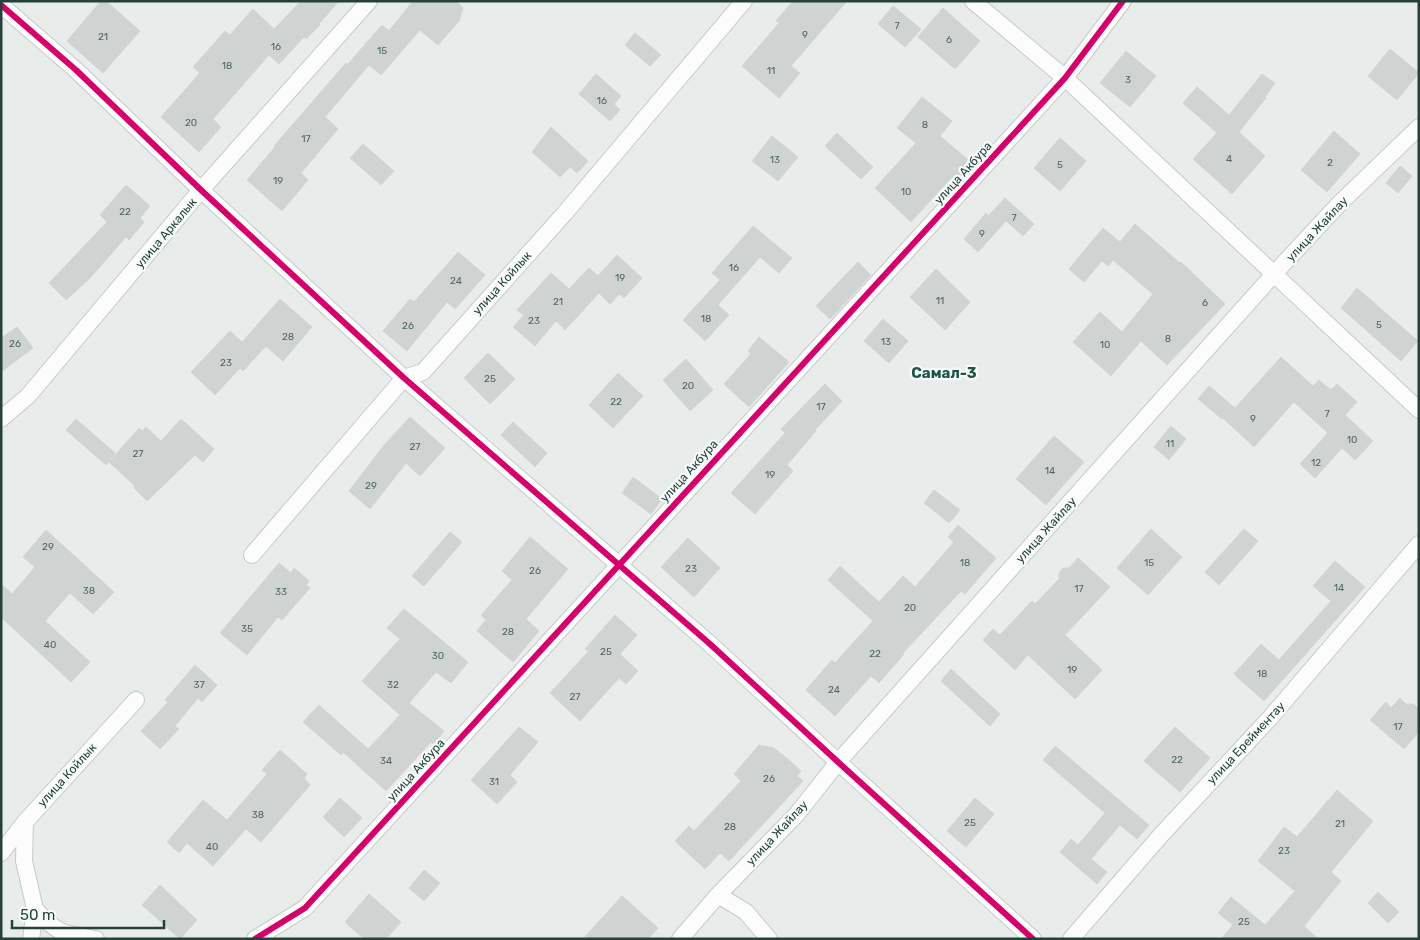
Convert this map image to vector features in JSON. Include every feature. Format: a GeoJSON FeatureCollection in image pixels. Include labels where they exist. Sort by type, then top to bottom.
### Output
{"type":"FeatureCollection","features":[{"type":"Feature","properties":{"kind":"street","name":"улица Аркалык"},"geometry":{"type":"LineString","coordinates":[[1,419],[28,396],[201,190],[369,1]]}},
{"type":"Feature","properties":{"kind":"street","name":"улица Койлык"},"geometry":{"type":"LineString","coordinates":[[252,555],[404,378],[422,372],[564,214],[744,1]]}},
{"type":"Feature","properties":{"kind":"street"},"geometry":{"type":"LineString","coordinates":[[973,1],[1065,78],[1419,410]]}},
{"type":"Feature","properties":{"kind":"street","name":"улица Акбура"},"geometry":{"type":"LineString","coordinates":[[255,939],[305,908],[1065,78],[1123,1]]}},
{"type":"Feature","properties":{"kind":"street"},"geometry":{"type":"LineString","coordinates":[[1,5],[76,70],[201,190],[404,378],[710,644],[1033,939]]}},
{"type":"Feature","properties":{"kind":"street","name":"улица Жайлау"},"geometry":{"type":"LineString","coordinates":[[680,939],[718,894],[798,814],[838,762],[1273,274],[1340,203],[1419,127]]}},
{"type":"Feature","properties":{"kind":"street","name":"улица Ерейментау"},"geometry":{"type":"LineString","coordinates":[[1071,939],[1161,835],[1270,718],[1419,544]]}},
{"type":"Feature","properties":{"kind":"street","name":"улица Койлык"},"geometry":{"type":"LineString","coordinates":[[1,852],[25,822],[136,700]]}},
{"type":"Feature","properties":{"kind":"street"},"geometry":{"type":"LineString","coordinates":[[25,822],[24,861],[34,909],[31,939]]}},
{"type":"Feature","properties":{"kind":"street"},"geometry":{"type":"LineString","coordinates":[[718,894],[746,912],[769,939]]}},
{"type":"Feature","properties":{"kind":"street"},"geometry":{"type":"LineString","coordinates":[[34,909],[58,936],[96,939]]}},
{"type":"Feature","properties":{"kind":"building"},"geometry":{"type":"Polygon","coordinates":[[[101,1],[106,1],[140,31],[103,73],[67,41],[101,1]]]}},
{"type":"Feature","properties":{"kind":"building"},"geometry":{"type":"Polygon","coordinates":[[[301,1],[339,1],[320,25],[306,39],[304,37],[279,64],[269,55],[213,119],[221,127],[199,152],[161,117],[200,73],[193,67],[225,31],[230,35],[253,9],[274,29],[301,1]]]}},
{"type":"Feature","properties":{"kind":"building"},"geometry":{"type":"Polygon","coordinates":[[[413,1],[456,1],[463,8],[459,21],[438,45],[420,30],[381,75],[369,65],[325,117],[338,129],[301,173],[308,180],[282,211],[247,180],[346,63],[347,65],[382,25],[389,31],[413,1]]]}},
{"type":"Feature","properties":{"kind":"building"},"geometry":{"type":"Polygon","coordinates":[[[793,1],[847,1],[791,66],[800,73],[779,98],[742,66],[779,23],[776,21],[793,1]]]}},
{"type":"Feature","properties":{"kind":"building"},"geometry":{"type":"Polygon","coordinates":[[[893,6],[921,29],[905,47],[878,24],[893,6]]]}},
{"type":"Feature","properties":{"kind":"building"},"geometry":{"type":"Polygon","coordinates":[[[943,8],[980,41],[955,69],[918,37],[943,8]]]}},
{"type":"Feature","properties":{"kind":"building"},"geometry":{"type":"Polygon","coordinates":[[[635,33],[661,55],[650,66],[625,45],[635,33]]]}},
{"type":"Feature","properties":{"kind":"building"},"geometry":{"type":"Polygon","coordinates":[[[1390,49],[1419,73],[1397,100],[1368,76],[1390,49]]]}},
{"type":"Feature","properties":{"kind":"building"},"geometry":{"type":"Polygon","coordinates":[[[1126,51],[1156,76],[1130,107],[1100,83],[1126,51]]]}},
{"type":"Feature","properties":{"kind":"building"},"geometry":{"type":"Polygon","coordinates":[[[596,74],[621,96],[614,104],[620,110],[610,121],[579,94],[596,74]]]}},
{"type":"Feature","properties":{"kind":"building"},"geometry":{"type":"Polygon","coordinates":[[[1262,74],[1275,83],[1266,98],[1239,132],[1265,156],[1232,194],[1193,159],[1217,133],[1183,103],[1197,87],[1229,115],[1262,74]]]}},
{"type":"Feature","properties":{"kind":"building"},"geometry":{"type":"Polygon","coordinates":[[[922,97],[952,121],[940,136],[972,163],[957,181],[952,177],[911,222],[875,188],[916,143],[897,128],[922,97]]]}},
{"type":"Feature","properties":{"kind":"building"},"geometry":{"type":"Polygon","coordinates":[[[551,127],[588,161],[577,173],[570,167],[560,177],[532,152],[551,127]]]}},
{"type":"Feature","properties":{"kind":"building"},"geometry":{"type":"Polygon","coordinates":[[[1334,131],[1360,154],[1327,192],[1301,170],[1334,131]]]}},
{"type":"Feature","properties":{"kind":"building"},"geometry":{"type":"Polygon","coordinates":[[[837,133],[873,167],[861,179],[825,146],[837,133]]]}},
{"type":"Feature","properties":{"kind":"building"},"geometry":{"type":"Polygon","coordinates":[[[772,136],[798,157],[778,181],[752,161],[772,136]]]}},
{"type":"Feature","properties":{"kind":"building"},"geometry":{"type":"Polygon","coordinates":[[[1060,138],[1086,161],[1060,191],[1034,168],[1060,138]]]}},
{"type":"Feature","properties":{"kind":"building"},"geometry":{"type":"Polygon","coordinates":[[[363,144],[394,171],[381,185],[350,158],[363,144]]]}},
{"type":"Feature","properties":{"kind":"building"},"geometry":{"type":"Polygon","coordinates":[[[1400,166],[1412,176],[1398,193],[1386,183],[1400,166]]]}},
{"type":"Feature","properties":{"kind":"building"},"geometry":{"type":"Polygon","coordinates":[[[126,185],[150,206],[140,218],[144,222],[129,240],[126,237],[91,277],[66,300],[49,283],[107,222],[100,215],[126,185]]]}},
{"type":"Feature","properties":{"kind":"building"},"geometry":{"type":"Polygon","coordinates":[[[1005,198],[1034,224],[1023,236],[1006,221],[978,252],[964,239],[986,213],[988,216],[1005,198]]]}},
{"type":"Feature","properties":{"kind":"building"},"geometry":{"type":"Polygon","coordinates":[[[1135,224],[1181,262],[1225,304],[1167,365],[1141,341],[1111,376],[1073,342],[1100,312],[1122,332],[1153,294],[1113,260],[1108,266],[1102,261],[1084,282],[1069,269],[1103,228],[1120,242],[1135,224]]]}},
{"type":"Feature","properties":{"kind":"building"},"geometry":{"type":"Polygon","coordinates":[[[753,226],[792,258],[779,273],[760,257],[718,305],[729,315],[705,341],[683,320],[720,280],[712,273],[753,226]]]}},
{"type":"Feature","properties":{"kind":"building"},"geometry":{"type":"Polygon","coordinates":[[[458,252],[485,275],[455,309],[447,302],[407,351],[383,331],[410,299],[414,302],[458,252]]]}},
{"type":"Feature","properties":{"kind":"building"},"geometry":{"type":"Polygon","coordinates":[[[617,255],[642,278],[624,298],[619,294],[610,304],[599,293],[565,330],[556,321],[535,346],[513,327],[524,315],[517,310],[551,273],[569,289],[589,268],[598,276],[617,255]]]}},
{"type":"Feature","properties":{"kind":"building"},"geometry":{"type":"Polygon","coordinates":[[[858,262],[871,275],[830,319],[816,306],[858,262]]]}},
{"type":"Feature","properties":{"kind":"building"},"geometry":{"type":"Polygon","coordinates":[[[936,269],[970,302],[945,330],[910,297],[936,269]]]}},
{"type":"Feature","properties":{"kind":"building"},"geometry":{"type":"Polygon","coordinates":[[[1357,288],[1418,341],[1401,361],[1341,308],[1357,288]]]}},
{"type":"Feature","properties":{"kind":"building"},"geometry":{"type":"Polygon","coordinates":[[[280,299],[312,327],[283,361],[266,346],[243,371],[240,368],[215,395],[191,372],[230,331],[242,342],[280,299]]]}},
{"type":"Feature","properties":{"kind":"building"},"geometry":{"type":"Polygon","coordinates":[[[883,319],[908,341],[889,363],[864,341],[883,319]]]}},
{"type":"Feature","properties":{"kind":"building"},"geometry":{"type":"Polygon","coordinates":[[[17,327],[33,348],[1,372],[1,338],[17,327]]]}},
{"type":"Feature","properties":{"kind":"building"},"geometry":{"type":"Polygon","coordinates":[[[759,337],[789,362],[749,407],[724,384],[751,354],[748,351],[759,337]]]}},
{"type":"Feature","properties":{"kind":"building"},"geometry":{"type":"Polygon","coordinates":[[[488,353],[515,379],[490,404],[464,378],[488,353]]]}},
{"type":"Feature","properties":{"kind":"building"},"geometry":{"type":"Polygon","coordinates":[[[1281,357],[1313,386],[1319,380],[1331,390],[1337,384],[1357,402],[1345,415],[1373,441],[1355,460],[1342,448],[1315,478],[1300,464],[1328,433],[1294,402],[1254,447],[1223,418],[1198,399],[1209,386],[1235,408],[1281,357]]]}},
{"type":"Feature","properties":{"kind":"building"},"geometry":{"type":"Polygon","coordinates":[[[686,359],[713,390],[690,411],[663,380],[686,359]]]}},
{"type":"Feature","properties":{"kind":"building"},"geometry":{"type":"Polygon","coordinates":[[[618,373],[643,396],[613,428],[589,405],[618,373]]]}},
{"type":"Feature","properties":{"kind":"building"},"geometry":{"type":"Polygon","coordinates":[[[825,384],[842,401],[815,430],[787,465],[793,471],[755,514],[731,493],[785,433],[781,429],[825,384]]]}},
{"type":"Feature","properties":{"kind":"building"},"geometry":{"type":"Polygon","coordinates":[[[410,417],[445,448],[420,476],[406,463],[370,509],[349,491],[385,444],[410,417]]]}},
{"type":"Feature","properties":{"kind":"building"},"geometry":{"type":"Polygon","coordinates":[[[76,419],[115,453],[106,465],[66,430],[76,419]]]}},
{"type":"Feature","properties":{"kind":"building"},"geometry":{"type":"Polygon","coordinates":[[[181,419],[214,449],[203,462],[195,455],[147,501],[134,488],[135,486],[109,462],[139,428],[142,431],[146,427],[161,441],[181,419]]]}},
{"type":"Feature","properties":{"kind":"building"},"geometry":{"type":"Polygon","coordinates":[[[513,422],[547,453],[535,467],[501,435],[513,422]]]}},
{"type":"Feature","properties":{"kind":"building"},"geometry":{"type":"Polygon","coordinates":[[[1171,426],[1186,439],[1169,460],[1154,447],[1171,426]]]}},
{"type":"Feature","properties":{"kind":"building"},"geometry":{"type":"Polygon","coordinates":[[[1054,436],[1084,462],[1046,505],[1016,479],[1054,436]]]}},
{"type":"Feature","properties":{"kind":"building"},"geometry":{"type":"Polygon","coordinates":[[[633,477],[662,499],[651,514],[622,493],[633,477]]]}},
{"type":"Feature","properties":{"kind":"building"},"geometry":{"type":"Polygon","coordinates":[[[934,490],[960,510],[949,523],[924,503],[934,490]]]}},
{"type":"Feature","properties":{"kind":"building"},"geometry":{"type":"Polygon","coordinates":[[[958,525],[996,558],[965,594],[961,591],[903,653],[879,683],[871,676],[835,716],[806,690],[832,660],[835,663],[873,621],[828,580],[840,566],[879,602],[903,576],[915,587],[954,542],[948,537],[958,525]]]}},
{"type":"Feature","properties":{"kind":"building"},"geometry":{"type":"Polygon","coordinates":[[[1151,529],[1182,557],[1148,595],[1117,568],[1151,529]]]}},
{"type":"Feature","properties":{"kind":"building"},"geometry":{"type":"Polygon","coordinates":[[[1244,529],[1258,541],[1219,585],[1205,572],[1244,529]]]}},
{"type":"Feature","properties":{"kind":"building"},"geometry":{"type":"Polygon","coordinates":[[[46,530],[114,592],[93,614],[70,593],[45,621],[90,662],[71,682],[1,617],[1,584],[12,594],[35,567],[23,557],[46,530]]]}},
{"type":"Feature","properties":{"kind":"building"},"geometry":{"type":"Polygon","coordinates":[[[450,532],[462,542],[424,586],[412,576],[450,532]]]}},
{"type":"Feature","properties":{"kind":"building"},"geometry":{"type":"Polygon","coordinates":[[[530,537],[568,569],[526,619],[539,631],[513,662],[477,631],[486,620],[481,615],[512,580],[502,571],[530,537]]]}},
{"type":"Feature","properties":{"kind":"building"},"geometry":{"type":"Polygon","coordinates":[[[688,538],[720,568],[694,597],[661,567],[688,538]]]}},
{"type":"Feature","properties":{"kind":"building"},"geometry":{"type":"Polygon","coordinates":[[[1078,558],[1110,587],[1065,635],[1102,670],[1075,699],[1028,655],[1015,670],[983,640],[993,629],[1000,635],[1032,601],[1035,604],[1059,579],[1059,573],[1063,568],[1069,568],[1078,558]]]}},
{"type":"Feature","properties":{"kind":"building"},"geometry":{"type":"Polygon","coordinates":[[[1335,561],[1365,587],[1264,701],[1234,674],[1261,644],[1279,660],[1331,601],[1313,586],[1335,561]]]}},
{"type":"Feature","properties":{"kind":"building"},"geometry":{"type":"Polygon","coordinates":[[[279,563],[291,573],[294,568],[309,581],[306,585],[310,588],[282,620],[278,617],[247,655],[220,633],[279,563]]]}},
{"type":"Feature","properties":{"kind":"building"},"geometry":{"type":"Polygon","coordinates":[[[404,609],[468,662],[451,683],[436,672],[409,703],[444,731],[433,744],[431,742],[386,791],[343,752],[341,755],[303,722],[319,705],[368,749],[400,715],[362,681],[400,639],[387,628],[404,609]]]}},
{"type":"Feature","properties":{"kind":"building"},"geometry":{"type":"Polygon","coordinates":[[[615,615],[637,635],[620,654],[638,671],[626,684],[619,678],[580,721],[550,693],[589,651],[585,649],[615,615]]]}},
{"type":"Feature","properties":{"kind":"building"},"geometry":{"type":"Polygon","coordinates":[[[195,665],[217,685],[202,702],[198,698],[175,726],[179,729],[160,749],[141,731],[168,702],[165,700],[195,665]]]}},
{"type":"Feature","properties":{"kind":"building"},"geometry":{"type":"Polygon","coordinates":[[[951,669],[1000,714],[990,726],[941,681],[951,669]]]}},
{"type":"Feature","properties":{"kind":"building"},"geometry":{"type":"Polygon","coordinates":[[[1400,698],[1406,704],[1413,704],[1419,709],[1419,732],[1404,749],[1370,720],[1386,702],[1391,708],[1400,698]]]}},
{"type":"Feature","properties":{"kind":"building"},"geometry":{"type":"Polygon","coordinates":[[[519,727],[538,742],[510,775],[517,782],[497,804],[471,780],[519,727]]]}},
{"type":"Feature","properties":{"kind":"building"},"geometry":{"type":"Polygon","coordinates":[[[1175,727],[1210,758],[1180,792],[1144,761],[1175,727]]]}},
{"type":"Feature","properties":{"kind":"building"},"geometry":{"type":"Polygon","coordinates":[[[759,745],[774,748],[789,760],[801,771],[797,776],[803,781],[729,861],[720,853],[705,869],[675,841],[689,826],[694,831],[741,781],[734,774],[759,745]]]}},
{"type":"Feature","properties":{"kind":"building"},"geometry":{"type":"Polygon","coordinates":[[[1055,746],[1149,825],[1137,839],[1120,825],[1091,859],[1107,872],[1097,884],[1060,852],[1071,839],[1078,845],[1105,813],[1043,760],[1055,746]]]}},
{"type":"Feature","properties":{"kind":"building"},"geometry":{"type":"Polygon","coordinates":[[[280,750],[307,774],[304,778],[310,785],[261,842],[246,829],[213,866],[187,843],[179,853],[167,842],[203,800],[227,820],[267,774],[262,770],[280,750]]]}},
{"type":"Feature","properties":{"kind":"building"},"geometry":{"type":"Polygon","coordinates":[[[1337,790],[1373,821],[1331,872],[1341,881],[1304,926],[1318,939],[1221,939],[1233,925],[1218,913],[1231,897],[1265,925],[1295,891],[1258,861],[1284,827],[1297,837],[1337,790]]]}},
{"type":"Feature","properties":{"kind":"building"},"geometry":{"type":"Polygon","coordinates":[[[340,798],[362,818],[344,837],[323,817],[340,798]]]}},
{"type":"Feature","properties":{"kind":"building"},"geometry":{"type":"Polygon","coordinates":[[[975,798],[994,814],[966,847],[947,831],[975,798]]]}},
{"type":"Feature","properties":{"kind":"building"},"geometry":{"type":"Polygon","coordinates":[[[424,870],[440,883],[424,901],[409,888],[424,870]]]}},
{"type":"Feature","properties":{"kind":"building"},"geometry":{"type":"Polygon","coordinates":[[[160,885],[197,920],[180,939],[142,905],[160,885]]]}},
{"type":"Feature","properties":{"kind":"building"},"geometry":{"type":"Polygon","coordinates":[[[1378,892],[1399,912],[1388,923],[1368,903],[1378,892]]]}},
{"type":"Feature","properties":{"kind":"building"},"geometry":{"type":"Polygon","coordinates":[[[369,894],[401,922],[386,939],[364,939],[345,922],[369,894]]]}},
{"type":"Feature","properties":{"kind":"building"},"geometry":{"type":"Polygon","coordinates":[[[622,896],[658,928],[648,939],[583,939],[622,896]]]}},
{"type":"Feature","properties":{"kind":"cycle path"},"geometry":{"type":"LineString","coordinates":[[255,939],[305,908],[1065,78],[1123,1]]}},
{"type":"Feature","properties":{"kind":"cycle path"},"geometry":{"type":"LineString","coordinates":[[1,5],[76,70],[201,190],[404,378],[710,644],[1033,939]]}},
{"type":"Feature","properties":{"kind":"district","name":"Самал-3"},"geometry":{"type":"Point","coordinates":[944,373]}}]}
